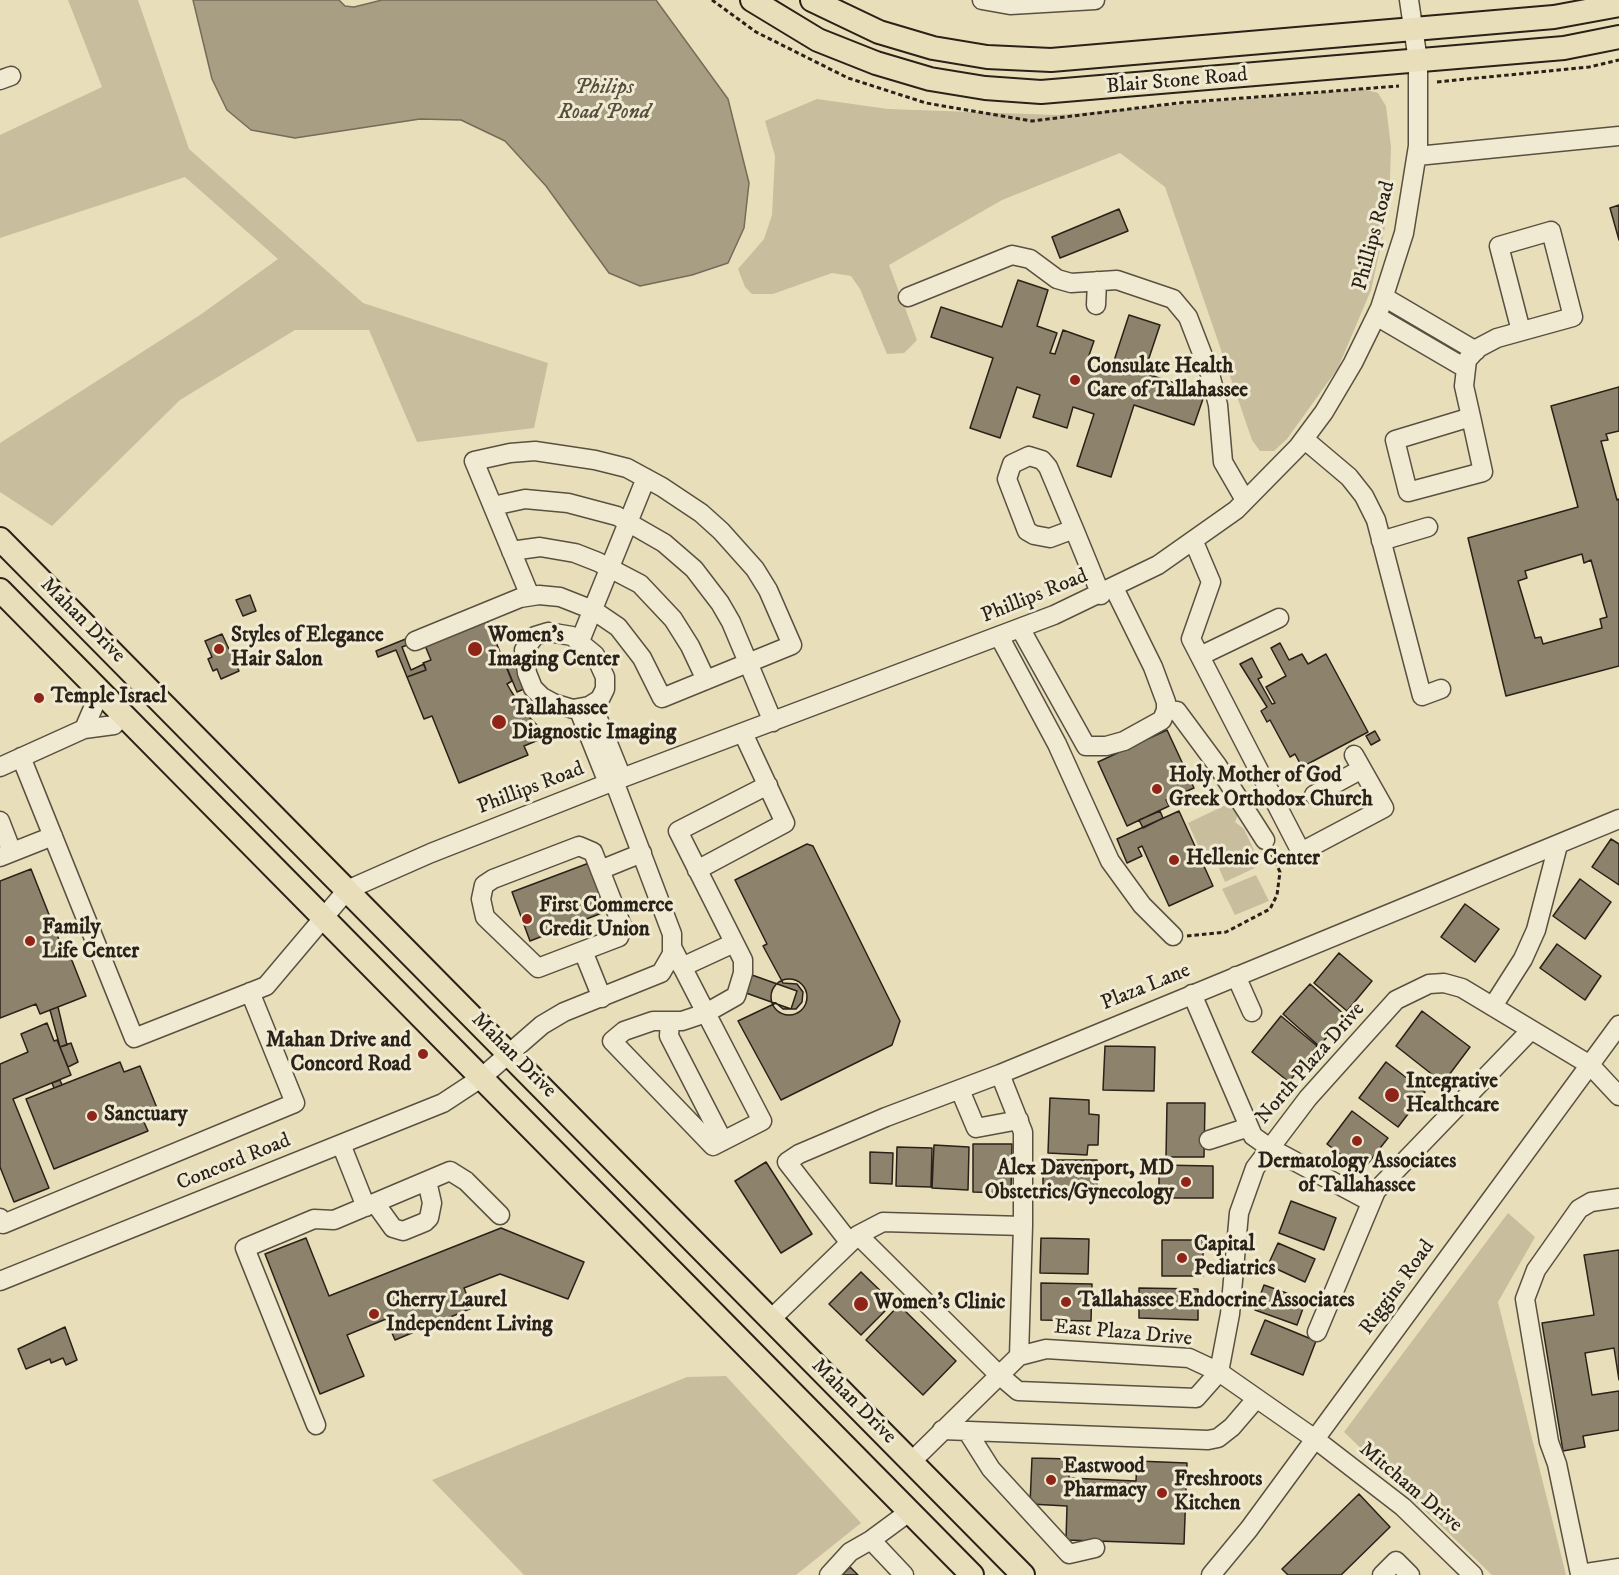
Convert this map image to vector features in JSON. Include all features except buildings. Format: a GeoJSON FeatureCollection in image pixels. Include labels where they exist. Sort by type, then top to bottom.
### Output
{"type":"FeatureCollection","features":[{"type":"Feature","properties":{"kind":"main road","name":"Blair Stone Road"},"geometry":{"type":"LineString","coordinates":[[752,0],[818,40],[876,63],[930,79],[985,88],[1041,92],[1564,48],[1619,37]]}},
{"type":"Feature","properties":{"kind":"main road","name":"Blair Stone Road"},"geometry":{"type":"LineString","coordinates":[[812,0],[879,32],[933,48],[987,57],[1029,59],[1127,55],[1554,18],[1619,5]]}},
{"type":"Feature","properties":{"kind":"main road","name":"Mahan Drive"},"geometry":{"type":"LineString","coordinates":[[0,538],[1023,1575]]}},
{"type":"Feature","properties":{"kind":"main road","name":"Mahan Drive"},"geometry":{"type":"LineString","coordinates":[[0,590],[909,1512],[964,1572]]}},
{"type":"Feature","properties":{"kind":"main road"},"geometry":{"type":"LineString","coordinates":[[122,713],[144,684]]}},
{"type":"Feature","properties":{"kind":"main road"},"geometry":{"type":"LineString","coordinates":[[693,1293],[720,1266]]}},
{"type":"Feature","properties":{"kind":"main road"},"geometry":{"type":"LineString","coordinates":[[881,1484],[912,1461]]}},
{"type":"Feature","properties":{"kind":"street"},"geometry":{"type":"LineString","coordinates":[[982,0],[1003,2],[1095,0]]}},
{"type":"Feature","properties":{"kind":"street","name":"Phillips Road"},"geometry":{"type":"LineString","coordinates":[[53,836],[134,1038],[266,986],[347,890],[431,853],[615,781],[1020,628],[1107,592],[1158,565],[1194,542],[1274,474],[1304,439],[1353,363],[1376,316],[1404,233],[1417,156],[1420,107],[1418,61],[1409,0]]}},
{"type":"Feature","properties":{"kind":"street"},"geometry":{"type":"LineString","coordinates":[[1417,156],[1619,136]]}},
{"type":"Feature","properties":{"kind":"street"},"geometry":{"type":"LineString","coordinates":[[1471,417],[1395,440],[1408,492],[1483,472],[1471,417],[1464,386],[1467,360],[1476,351],[1497,338],[1573,317],[1551,231],[1499,246],[1521,331]]}},
{"type":"Feature","properties":{"kind":"street"},"geometry":{"type":"LineString","coordinates":[[908,297],[1012,255],[1030,259],[1057,279],[1071,283],[1125,282],[1173,299],[1181,305],[1188,316],[1210,374],[1218,405],[1223,462],[1245,500]]}},
{"type":"Feature","properties":{"kind":"street"},"geometry":{"type":"LineString","coordinates":[[1096,305],[1097,281]]}},
{"type":"Feature","properties":{"kind":"street"},"geometry":{"type":"LineString","coordinates":[[1384,297],[1476,351]]}},
{"type":"Feature","properties":{"kind":"street"},"geometry":{"type":"LineString","coordinates":[[1376,316],[1465,368]]}},
{"type":"Feature","properties":{"kind":"street"},"geometry":{"type":"LineString","coordinates":[[1304,439],[1349,477],[1364,496],[1376,520],[1422,696],[1442,689]]}},
{"type":"Feature","properties":{"kind":"street"},"geometry":{"type":"LineString","coordinates":[[415,641],[530,596],[560,597],[592,610],[618,627],[642,658],[662,698],[792,645],[768,590],[755,569],[721,531],[694,508],[646,478],[627,468],[594,460],[535,451],[510,453],[474,461],[530,596]]}},
{"type":"Feature","properties":{"kind":"street"},"geometry":{"type":"LineString","coordinates":[[1020,628],[1086,746],[1106,746],[1124,741],[1157,724],[1166,710],[1153,667],[1107,592],[1074,529],[1048,467],[1042,460],[1029,456],[1012,464],[1008,474],[1009,486],[1027,531],[1050,538],[1074,529]]}},
{"type":"Feature","properties":{"kind":"street"},"geometry":{"type":"LineString","coordinates":[[580,641],[646,478]]}},
{"type":"Feature","properties":{"kind":"street"},"geometry":{"type":"LineString","coordinates":[[493,506],[525,499],[550,500],[592,509],[629,522],[664,543],[694,569],[720,603],[773,722]]}},
{"type":"Feature","properties":{"kind":"street"},"geometry":{"type":"LineString","coordinates":[[1381,541],[1428,527]]}},
{"type":"Feature","properties":{"kind":"street"},"geometry":{"type":"LineString","coordinates":[[1194,542],[1211,582],[1193,627],[1191,639],[1301,852],[1384,808],[1358,762],[1314,795]]}},
{"type":"Feature","properties":{"kind":"street"},"geometry":{"type":"LineString","coordinates":[[512,551],[525,548],[559,549],[610,567],[640,584],[657,600],[690,646],[706,680]]}},
{"type":"Feature","properties":{"kind":"street"},"geometry":{"type":"LineString","coordinates":[[1200,656],[1279,618]]}},
{"type":"Feature","properties":{"kind":"street"},"geometry":{"type":"LineString","coordinates":[[548,632],[561,632],[580,641],[595,655],[605,676],[606,689],[600,699],[585,706],[553,703],[542,698],[533,688],[524,658],[529,642],[535,636],[548,632]]}},
{"type":"Feature","properties":{"kind":"street"},"geometry":{"type":"LineString","coordinates":[[999,636],[1052,735],[1110,861],[1142,904],[1173,936]]}},
{"type":"Feature","properties":{"kind":"street"},"geometry":{"type":"LineString","coordinates":[[84,729],[100,692]]}},
{"type":"Feature","properties":{"kind":"street"},"geometry":{"type":"LineString","coordinates":[[585,706],[672,934],[673,949],[682,967],[706,1013],[762,1121],[713,1146],[612,1041],[624,1031],[653,1021],[682,1021],[706,1013],[736,996],[743,973],[743,960],[678,831],[768,785]]}},
{"type":"Feature","properties":{"kind":"street"},"geometry":{"type":"LineString","coordinates":[[1166,710],[1177,711],[1217,765],[1265,840]]}},
{"type":"Feature","properties":{"kind":"street"},"geometry":{"type":"LineString","coordinates":[[0,767],[84,729],[114,725],[122,713]]}},
{"type":"Feature","properties":{"kind":"street"},"geometry":{"type":"LineString","coordinates":[[697,870],[785,823],[743,733]]}},
{"type":"Feature","properties":{"kind":"street"},"geometry":{"type":"LineString","coordinates":[[0,820],[6,854],[53,836],[21,757]]}},
{"type":"Feature","properties":{"kind":"street","name":"Plaza Lane"},"geometry":{"type":"LineString","coordinates":[[854,1239],[787,1162],[800,1154],[886,1117],[1000,1074],[1619,819]]}},
{"type":"Feature","properties":{"kind":"street"},"geometry":{"type":"LineString","coordinates":[[1493,1006],[1523,959],[1536,930],[1558,845]]}},
{"type":"Feature","properties":{"kind":"street"},"geometry":{"type":"LineString","coordinates":[[579,846],[593,852],[622,926],[619,937],[583,951],[538,968],[485,917],[484,885],[493,879],[579,846]]}},
{"type":"Feature","properties":{"kind":"street"},"geometry":{"type":"LineString","coordinates":[[600,870],[642,853]]}},
{"type":"Feature","properties":{"kind":"street"},"geometry":{"type":"LineString","coordinates":[[682,967],[734,943]]}},
{"type":"Feature","properties":{"kind":"street","name":"Concord Road"},"geometry":{"type":"LineString","coordinates":[[0,1281],[443,1103],[481,1078],[542,1025],[564,1012],[661,973],[669,962],[673,949]]}},
{"type":"Feature","properties":{"kind":"street"},"geometry":{"type":"LineString","coordinates":[[583,951],[602,998]]}},
{"type":"Feature","properties":{"kind":"street"},"geometry":{"type":"LineString","coordinates":[[1236,976],[1252,1012]]}},
{"type":"Feature","properties":{"kind":"street","name":"North Plaza Drive"},"geometry":{"type":"LineString","coordinates":[[1219,1372],[1230,1314],[1239,1213],[1255,1168],[1308,1098],[1404,996],[1429,984],[1444,982],[1462,988],[1590,1065],[1619,1095]]}},
{"type":"Feature","properties":{"kind":"street"},"geometry":{"type":"LineString","coordinates":[[0,1218],[3,1224],[295,1103],[250,992]]}},
{"type":"Feature","properties":{"kind":"street"},"geometry":{"type":"LineString","coordinates":[[1192,994],[1253,1136],[1270,1148],[1371,1202]]}},
{"type":"Feature","properties":{"kind":"street"},"geometry":{"type":"LineString","coordinates":[[670,1021],[669,1036],[723,1141]]}},
{"type":"Feature","properties":{"kind":"street","name":"Riggins Road"},"geometry":{"type":"LineString","coordinates":[[1211,1575],[1227,1559],[1619,1025]]}},
{"type":"Feature","properties":{"kind":"street"},"geometry":{"type":"LineString","coordinates":[[1317,1332],[1376,1191],[1531,1030]]}},
{"type":"Feature","properties":{"kind":"street"},"geometry":{"type":"LineString","coordinates":[[1000,1074],[1023,1132],[1019,1356]]}},
{"type":"Feature","properties":{"kind":"street"},"geometry":{"type":"LineString","coordinates":[[960,1090],[976,1128],[1019,1120]]}},
{"type":"Feature","properties":{"kind":"street"},"geometry":{"type":"LineString","coordinates":[[1209,1140],[1249,1127]]}},
{"type":"Feature","properties":{"kind":"street"},"geometry":{"type":"LineString","coordinates":[[341,1144],[371,1205],[393,1228],[403,1231],[429,1218],[432,1203],[427,1181]]}},
{"type":"Feature","properties":{"kind":"street"},"geometry":{"type":"LineString","coordinates":[[316,1425],[245,1248],[314,1219],[334,1220],[450,1171],[466,1181],[500,1215]]}},
{"type":"Feature","properties":{"kind":"street"},"geometry":{"type":"LineString","coordinates":[[1619,1198],[1591,1202],[1579,1209],[1536,1270],[1525,1299],[1549,1442],[1557,1464],[1580,1574],[1619,1568]]}},
{"type":"Feature","properties":{"kind":"street"},"geometry":{"type":"LineString","coordinates":[[771,1319],[854,1239],[883,1222],[1023,1226]]}},
{"type":"Feature","properties":{"kind":"street"},"geometry":{"type":"LineString","coordinates":[[854,1239],[1018,1391],[1196,1398],[1219,1372]]}},
{"type":"Feature","properties":{"kind":"street","name":"East Plaza Drive"},"geometry":{"type":"LineString","coordinates":[[912,1461],[998,1374],[1019,1356],[1046,1349],[1189,1358],[1219,1372],[1315,1439]]}},
{"type":"Feature","properties":{"kind":"street"},"geometry":{"type":"LineString","coordinates":[[942,1430],[1208,1440],[1218,1438],[1232,1427],[1256,1399]]}},
{"type":"Feature","properties":{"kind":"street"},"geometry":{"type":"LineString","coordinates":[[967,1431],[991,1469],[1069,1554],[1095,1548]]}},
{"type":"Feature","properties":{"kind":"street","name":"Mitcham Drive"},"geometry":{"type":"LineString","coordinates":[[1315,1439],[1403,1507],[1466,1573]]}},
{"type":"Feature","properties":{"kind":"street"},"geometry":{"type":"LineString","coordinates":[[829,1575],[850,1552],[871,1540],[909,1512]]}},
{"type":"Feature","properties":{"kind":"street"},"geometry":{"type":"LineString","coordinates":[[871,1540],[904,1575]]}},
{"type":"Feature","properties":{"kind":"street"},"geometry":{"type":"LineString","coordinates":[[1382,1575],[1396,1561],[1410,1575]]}},
{"type":"Feature","properties":{"kind":"path"},"geometry":{"type":"LineString","coordinates":[[1437,82],[1589,67],[1619,60]]}},
{"type":"Feature","properties":{"kind":"path"},"geometry":{"type":"LineString","coordinates":[[1173,936],[1226,932],[1270,909],[1277,895],[1280,872],[1265,840]]}},
{"type":"Feature","properties":{"kind":"shaded area"},"geometry":{"type":"Polygon","coordinates":[[[68,0],[138,0],[189,149],[363,303],[548,363],[534,428],[417,442],[369,330],[295,330],[180,400],[52,526],[0,492],[0,443],[200,315],[278,259],[185,177],[0,238],[0,135],[102,87],[68,0]]]}},
{"type":"Feature","properties":{"kind":"shaded area"},"geometry":{"type":"Polygon","coordinates":[[[1363,89],[1378,93],[1386,106],[1391,147],[1389,209],[1371,290],[1338,368],[1287,439],[1274,451],[1260,451],[1252,440],[1165,187],[1120,153],[1002,200],[889,265],[917,340],[904,353],[887,354],[860,289],[851,276],[832,273],[773,294],[752,294],[745,287],[738,269],[764,239],[772,215],[775,156],[765,121],[817,99],[888,109],[1057,115],[1363,89]]]}},
{"type":"Feature","properties":{"kind":"shaded area"},"geometry":{"type":"Polygon","coordinates":[[[1232,802],[1238,815],[1235,822],[1244,829],[1261,865],[1225,882],[1215,859],[1206,863],[1188,823],[1232,802]]]}},
{"type":"Feature","properties":{"kind":"shaded area"},"geometry":{"type":"Polygon","coordinates":[[[1256,875],[1269,901],[1235,915],[1222,889],[1256,875]]]}},
{"type":"Feature","properties":{"kind":"shaded area"},"geometry":{"type":"Polygon","coordinates":[[[1508,1213],[1535,1237],[1498,1302],[1566,1575],[1492,1575],[1344,1432],[1508,1213]]]}},
{"type":"Feature","properties":{"kind":"shaded area"},"geometry":{"type":"Polygon","coordinates":[[[726,1376],[861,1523],[796,1575],[524,1575],[432,1480],[687,1377],[726,1376]]]}},
{"type":"Feature","properties":{"kind":"water","name":"Philips Road Pond"},"geometry":{"type":"Polygon","coordinates":[[[193,0],[339,0],[345,6],[354,7],[382,0],[656,0],[728,99],[749,183],[744,228],[728,263],[692,275],[640,286],[609,273],[546,186],[505,141],[461,120],[420,119],[295,138],[251,130],[227,110],[212,79],[193,0]]]}},
{"type":"Feature","properties":{"kind":"place","name":"Consulate Health Care of Tallahassee"},"geometry":{"type":"Point","coordinates":[1075,380]}},
{"type":"Feature","properties":{"kind":"place","name":"Styles of Elegance Hair Salon"},"geometry":{"type":"Point","coordinates":[219,649]}},
{"type":"Feature","properties":{"kind":"place","name":"Women's Imaging Center"},"geometry":{"type":"Point","coordinates":[475,649]}},
{"type":"Feature","properties":{"kind":"place","name":"Temple Israel"},"geometry":{"type":"Point","coordinates":[39,698]}},
{"type":"Feature","properties":{"kind":"place","name":"Tallahassee Diagnostic Imaging"},"geometry":{"type":"Point","coordinates":[499,722]}},
{"type":"Feature","properties":{"kind":"place","name":"Holy Mother of God Greek Orthodox Church"},"geometry":{"type":"Point","coordinates":[1157,789]}},
{"type":"Feature","properties":{"kind":"place","name":"Hellenic Center"},"geometry":{"type":"Point","coordinates":[1174,860]}},
{"type":"Feature","properties":{"kind":"place","name":"First Commerce Credit Union"},"geometry":{"type":"Point","coordinates":[527,919]}},
{"type":"Feature","properties":{"kind":"place","name":"Family Life Center"},"geometry":{"type":"Point","coordinates":[30,941]}},
{"type":"Feature","properties":{"kind":"place","name":"Mahan Drive and Concord Road"},"geometry":{"type":"Point","coordinates":[423,1054]}},
{"type":"Feature","properties":{"kind":"place","name":"Integrative Healthcare"},"geometry":{"type":"Point","coordinates":[1392,1095]}},
{"type":"Feature","properties":{"kind":"place","name":"Sanctuary"},"geometry":{"type":"Point","coordinates":[92,1116]}},
{"type":"Feature","properties":{"kind":"place","name":"Dermatology Associates of Tallahassee"},"geometry":{"type":"Point","coordinates":[1357,1141]}},
{"type":"Feature","properties":{"kind":"place","name":"Alex Davenport, MD Obstetrics/Gynecology"},"geometry":{"type":"Point","coordinates":[1186,1182]}},
{"type":"Feature","properties":{"kind":"place","name":"Capital Pediatrics"},"geometry":{"type":"Point","coordinates":[1182,1258]}},
{"type":"Feature","properties":{"kind":"place","name":"Tallahassee Endocrine Associates"},"geometry":{"type":"Point","coordinates":[1066,1302]}},
{"type":"Feature","properties":{"kind":"place","name":"Women's Clinic"},"geometry":{"type":"Point","coordinates":[861,1304]}},
{"type":"Feature","properties":{"kind":"place","name":"Cherry Laurel Independent Living"},"geometry":{"type":"Point","coordinates":[374,1314]}},
{"type":"Feature","properties":{"kind":"place","name":"Eastwood Pharmacy"},"geometry":{"type":"Point","coordinates":[1051,1480]}},
{"type":"Feature","properties":{"kind":"place","name":"Freshroots Kitchen"},"geometry":{"type":"Point","coordinates":[1162,1493]}}]}
